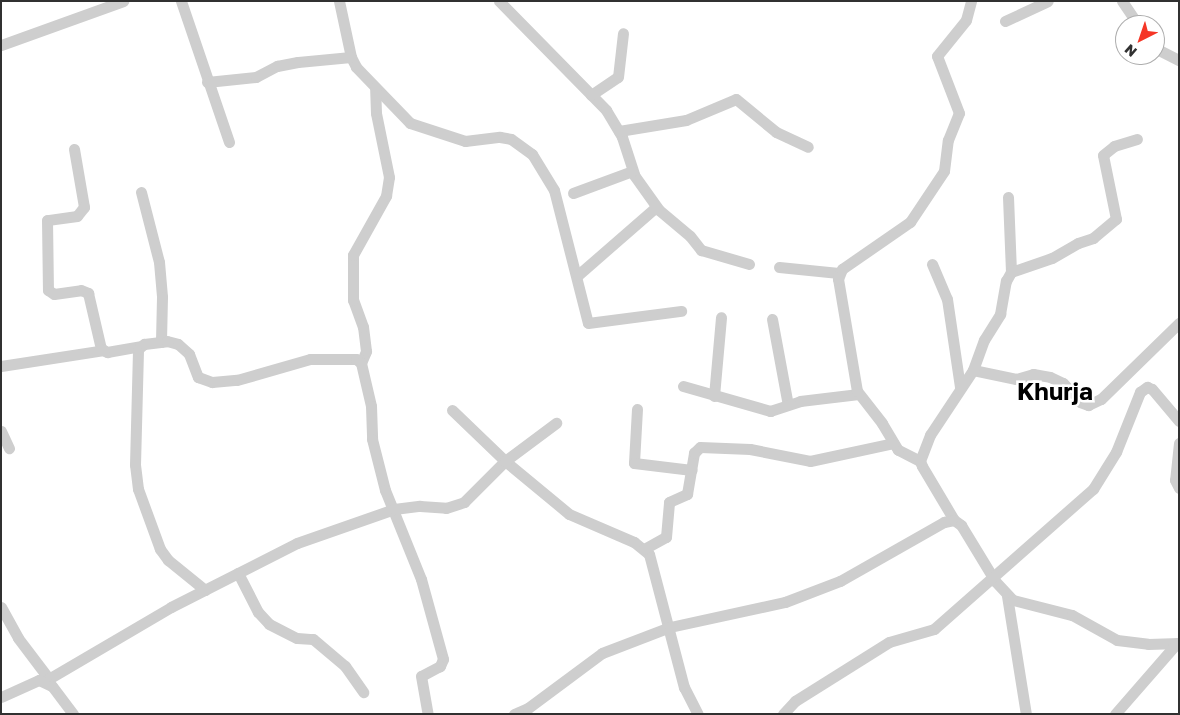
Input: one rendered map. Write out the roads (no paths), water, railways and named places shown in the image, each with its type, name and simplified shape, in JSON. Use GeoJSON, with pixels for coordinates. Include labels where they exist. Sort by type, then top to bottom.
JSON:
{"type":"FeatureCollection","features":[{"type":"Feature","properties":{"kind":"street"},"geometry":{"type":"LineString","coordinates":[[1,45],[122,1]]}},
{"type":"Feature","properties":{"kind":"street"},"geometry":{"type":"LineString","coordinates":[[181,1],[229,142]]}},
{"type":"Feature","properties":{"kind":"street"},"geometry":{"type":"LineString","coordinates":[[339,1],[351,57],[375,88],[416,127],[465,141],[500,137],[511,139],[532,154],[554,190],[578,275],[588,323],[680,311]]}},
{"type":"Feature","properties":{"kind":"street"},"geometry":{"type":"LineString","coordinates":[[499,1],[591,95],[619,131],[632,171],[656,207],[701,250],[749,264]]}},
{"type":"Feature","properties":{"kind":"street"},"geometry":{"type":"LineString","coordinates":[[779,267],[839,274],[910,222],[941,176],[948,140],[959,113],[937,56],[966,20],[971,1]]}},
{"type":"Feature","properties":{"kind":"street"},"geometry":{"type":"LineString","coordinates":[[1005,21],[1048,1]]}},
{"type":"Feature","properties":{"kind":"street"},"geometry":{"type":"LineString","coordinates":[[1122,1],[1131,15]]}},
{"type":"Feature","properties":{"kind":"street"},"geometry":{"type":"LineString","coordinates":[[591,95],[618,77],[623,33]]}},
{"type":"Feature","properties":{"kind":"street"},"geometry":{"type":"LineString","coordinates":[[1165,53],[1179,60]]}},
{"type":"Feature","properties":{"kind":"street"},"geometry":{"type":"LineString","coordinates":[[208,82],[256,77],[277,66],[298,62],[351,57]]}},
{"type":"Feature","properties":{"kind":"street"},"geometry":{"type":"LineString","coordinates":[[375,88],[376,113],[389,176],[386,196],[353,255],[353,300],[363,327],[366,351],[361,363],[371,406],[372,438],[377,463],[426,595],[443,659],[440,666],[421,676],[428,714]]}},
{"type":"Feature","properties":{"kind":"street"},"geometry":{"type":"LineString","coordinates":[[619,131],[686,120],[736,100],[776,132],[808,147]]}},
{"type":"Feature","properties":{"kind":"street"},"geometry":{"type":"LineString","coordinates":[[1011,272],[1052,258],[1078,243],[1093,238],[1114,222],[1116,215],[1103,155],[1114,146],[1137,139]]}},
{"type":"Feature","properties":{"kind":"street"},"geometry":{"type":"LineString","coordinates":[[74,149],[84,207],[77,216],[47,220],[48,290],[54,294],[81,290],[88,293],[98,346],[104,350]]}},
{"type":"Feature","properties":{"kind":"street"},"geometry":{"type":"LineString","coordinates":[[573,193],[632,171]]}},
{"type":"Feature","properties":{"kind":"street"},"geometry":{"type":"LineString","coordinates":[[141,192],[159,262],[162,296],[161,342]]}},
{"type":"Feature","properties":{"kind":"street"},"geometry":{"type":"LineString","coordinates":[[1008,197],[1011,272],[1006,281],[1000,314],[984,340],[973,370],[930,435],[920,461],[924,475],[954,520],[961,525],[992,576],[1007,596],[1026,714]]}},
{"type":"Feature","properties":{"kind":"street"},"geometry":{"type":"LineString","coordinates":[[578,275],[656,207]]}},
{"type":"Feature","properties":{"kind":"street"},"geometry":{"type":"LineString","coordinates":[[932,264],[947,299],[960,388]]}},
{"type":"Feature","properties":{"kind":"street"},"geometry":{"type":"LineString","coordinates":[[839,274],[847,346],[859,394],[882,423],[901,453],[920,461]]}},
{"type":"Feature","properties":{"kind":"street"},"geometry":{"type":"LineString","coordinates":[[714,396],[721,317]]}},
{"type":"Feature","properties":{"kind":"street"},"geometry":{"type":"LineString","coordinates":[[772,319],[788,405]]}},
{"type":"Feature","properties":{"kind":"street"},"geometry":{"type":"LineString","coordinates":[[973,370],[1016,379],[1033,374],[1050,377],[1063,383],[1080,402],[1088,405],[1101,400],[1179,323]]}},
{"type":"Feature","properties":{"kind":"street"},"geometry":{"type":"LineString","coordinates":[[1,366],[161,342],[184,347],[198,377],[212,382],[237,380],[310,359],[349,357],[361,363]]}},
{"type":"Feature","properties":{"kind":"street"},"geometry":{"type":"LineString","coordinates":[[140,346],[137,357],[135,465],[138,489],[160,549],[168,560],[205,590]]}},
{"type":"Feature","properties":{"kind":"street"},"geometry":{"type":"LineString","coordinates":[[683,386],[770,411],[788,405],[859,394]]}},
{"type":"Feature","properties":{"kind":"street"},"geometry":{"type":"LineString","coordinates":[[783,714],[795,701],[889,642],[934,629],[1093,489],[1116,452],[1140,392],[1147,387],[1152,389],[1179,421]]}},
{"type":"Feature","properties":{"kind":"street"},"geometry":{"type":"LineString","coordinates":[[637,409],[634,463],[692,470]]}},
{"type":"Feature","properties":{"kind":"street"},"geometry":{"type":"LineString","coordinates":[[452,410],[505,462],[569,514],[644,549],[652,562],[684,687],[698,714]]}},
{"type":"Feature","properties":{"kind":"street"},"geometry":{"type":"LineString","coordinates":[[1,697],[39,680],[47,680],[205,590],[297,543],[394,509],[453,507],[474,494],[505,462],[556,423]]}},
{"type":"Feature","properties":{"kind":"street"},"geometry":{"type":"LineString","coordinates":[[1,431],[9,448]]}},
{"type":"Feature","properties":{"kind":"street"},"geometry":{"type":"LineString","coordinates":[[644,549],[666,537],[669,502],[687,494],[694,453],[705,446],[750,449],[810,461],[893,443]]}},
{"type":"Feature","properties":{"kind":"street"},"geometry":{"type":"LineString","coordinates":[[1179,443],[1175,480],[1179,488]]}},
{"type":"Feature","properties":{"kind":"street"},"geometry":{"type":"LineString","coordinates":[[514,714],[528,711],[602,653],[670,627],[784,602],[832,585],[944,522],[954,520]]}},
{"type":"Feature","properties":{"kind":"street"},"geometry":{"type":"LineString","coordinates":[[238,573],[258,612],[269,624],[297,638],[313,639],[345,666],[363,692]]}},
{"type":"Feature","properties":{"kind":"street"},"geometry":{"type":"LineString","coordinates":[[1007,596],[1072,615],[1117,640],[1148,644],[1178,643]]}},
{"type":"Feature","properties":{"kind":"street"},"geometry":{"type":"LineString","coordinates":[[1,607],[18,638],[73,714]]}},
{"type":"Feature","properties":{"kind":"street"},"geometry":{"type":"LineString","coordinates":[[1115,714],[1178,643]]}},
{"type":"Feature","properties":{"kind":"district","name":"Khurja"},"geometry":{"type":"Point","coordinates":[1055,391]}}]}
